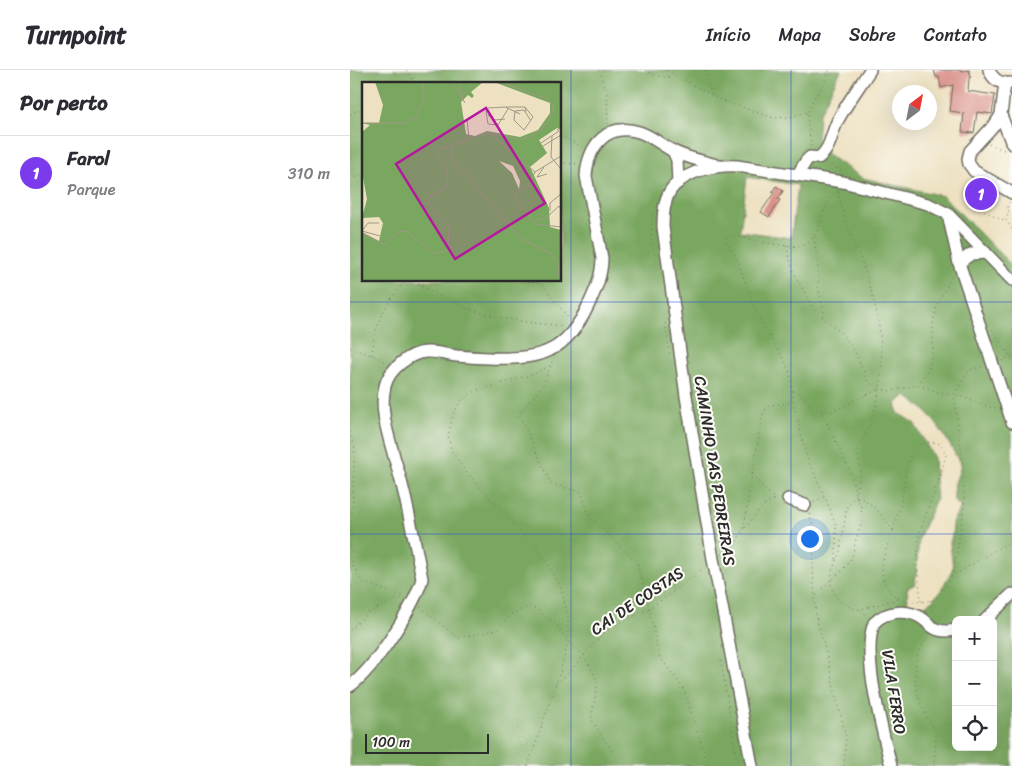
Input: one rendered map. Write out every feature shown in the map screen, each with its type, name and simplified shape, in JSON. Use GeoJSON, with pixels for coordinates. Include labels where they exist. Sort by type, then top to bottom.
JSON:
{"type":"FeatureCollection","features":[{"type":"Feature","properties":{"kind":"street"},"geometry":{"type":"LineString","coordinates":[[814,154],[822,156],[830,143],[837,121],[870,70]]}},
{"type":"Feature","properties":{"kind":"street"},"geometry":{"type":"LineString","coordinates":[[989,70],[996,80],[1008,83],[1001,115],[996,124],[970,151],[968,159],[974,171],[1012,193]]}},
{"type":"Feature","properties":{"kind":"street"},"geometry":{"type":"LineString","coordinates":[[1001,115],[1009,147]]}},
{"type":"Feature","properties":{"kind":"street"},"geometry":{"type":"LineString","coordinates":[[350,686],[372,666],[408,599],[422,579],[410,519],[395,459],[387,436],[384,414],[385,386],[392,371],[410,357],[427,352],[457,356],[502,357],[540,354],[556,347],[575,327],[586,310],[602,270],[602,258],[586,176],[587,165],[594,147],[601,138],[622,129],[639,132],[662,143],[673,151],[719,166],[737,166],[821,178],[928,204],[948,214],[1012,280]]}},
{"type":"Feature","properties":{"kind":"street"},"geometry":{"type":"LineString","coordinates":[[673,151],[677,160],[678,183]]}},
{"type":"Feature","properties":{"kind":"street"},"geometry":{"type":"LineString","coordinates":[[798,174],[806,161],[814,154]]}},
{"type":"Feature","properties":{"kind":"street"},"geometry":{"type":"LineString","coordinates":[[814,154],[821,166],[821,178]]}},
{"type":"Feature","properties":{"kind":"street","name":"CAMINHO DAS PEDREIRAS"},"geometry":{"type":"LineString","coordinates":[[719,166],[692,174],[673,187],[664,205],[664,235],[686,396],[713,559],[752,766]]}},
{"type":"Feature","properties":{"kind":"street"},"geometry":{"type":"LineString","coordinates":[[948,214],[959,262],[1012,422]]}},
{"type":"Feature","properties":{"kind":"street"},"geometry":{"type":"LineString","coordinates":[[959,262],[971,254],[978,252],[986,253]]}},
{"type":"Feature","properties":{"kind":"street"},"geometry":{"type":"LineString","coordinates":[[785,499],[807,509]]}},
{"type":"Feature","properties":{"kind":"street"},"geometry":{"type":"LineString","coordinates":[[989,616],[1012,594]]}},
{"type":"Feature","properties":{"kind":"street","name":"VILA FERRO"},"geometry":{"type":"LineString","coordinates":[[891,766],[878,710],[869,653],[872,626],[886,614],[903,613],[921,618],[936,629]]}},
{"type":"Feature","properties":{"kind":"street"},"geometry":{"type":"LineString","coordinates":[[936,629],[952,630]]}},
{"type":"Feature","properties":{"kind":"path"},"geometry":{"type":"LineString","coordinates":[[406,70],[415,82]]}},
{"type":"Feature","properties":{"kind":"path"},"geometry":{"type":"LineString","coordinates":[[599,70],[607,90],[608,134]]}},
{"type":"Feature","properties":{"kind":"path"},"geometry":{"type":"LineString","coordinates":[[646,70],[667,78],[672,74]]}},
{"type":"Feature","properties":{"kind":"path"},"geometry":{"type":"LineString","coordinates":[[667,70],[720,100],[774,118],[790,117],[808,112]]}},
{"type":"Feature","properties":{"kind":"path"},"geometry":{"type":"LineString","coordinates":[[706,70],[712,96]]}},
{"type":"Feature","properties":{"kind":"path"},"geometry":{"type":"LineString","coordinates":[[829,70],[824,86],[810,106],[808,126],[814,154],[842,182],[846,224],[864,268],[879,326],[881,348],[877,406],[866,436],[857,448],[861,471],[856,496],[847,506],[842,541],[830,580],[831,587],[842,603],[854,609],[861,609],[898,599],[921,601],[930,600],[940,595],[954,570],[964,506],[963,465],[954,394],[970,370],[993,364]]}},
{"type":"Feature","properties":{"kind":"path"},"geometry":{"type":"LineString","coordinates":[[350,114],[362,109]]}},
{"type":"Feature","properties":{"kind":"path"},"geometry":{"type":"LineString","coordinates":[[561,136],[588,151]]}},
{"type":"Feature","properties":{"kind":"path"},"geometry":{"type":"LineString","coordinates":[[977,143],[1009,147]]}},
{"type":"Feature","properties":{"kind":"path"},"geometry":{"type":"LineString","coordinates":[[561,163],[581,165]]}},
{"type":"Feature","properties":{"kind":"path"},"geometry":{"type":"LineString","coordinates":[[974,171],[976,175],[971,194],[972,200],[996,219],[1006,220]]}},
{"type":"Feature","properties":{"kind":"path"},"geometry":{"type":"LineString","coordinates":[[836,562],[836,526],[807,458],[793,400],[790,373],[758,315],[737,259],[727,244],[726,238],[731,235],[786,246],[803,246],[814,237],[831,196],[842,182]]}},
{"type":"Feature","properties":{"kind":"path"},"geometry":{"type":"LineString","coordinates":[[1009,210],[1007,208],[1012,200]]}},
{"type":"Feature","properties":{"kind":"path"},"geometry":{"type":"LineString","coordinates":[[1006,220],[1012,206]]}},
{"type":"Feature","properties":{"kind":"path"},"geometry":{"type":"LineString","coordinates":[[1006,220],[1012,229]]}},
{"type":"Feature","properties":{"kind":"path"},"geometry":{"type":"LineString","coordinates":[[814,237],[818,264],[818,287],[824,312],[822,317]]}},
{"type":"Feature","properties":{"kind":"path"},"geometry":{"type":"LineString","coordinates":[[786,246],[794,271],[813,308],[840,332],[849,343],[868,382],[879,389],[889,391],[918,385],[938,392],[954,394],[988,407],[1008,408]]}},
{"type":"Feature","properties":{"kind":"path"},"geometry":{"type":"LineString","coordinates":[[918,385],[929,368],[933,350],[933,323],[937,305],[959,262]]}},
{"type":"Feature","properties":{"kind":"path"},"geometry":{"type":"LineString","coordinates":[[372,355],[376,328],[387,303],[405,281]]}},
{"type":"Feature","properties":{"kind":"path"},"geometry":{"type":"LineString","coordinates":[[416,281],[439,296],[471,311],[541,324],[575,327]]}},
{"type":"Feature","properties":{"kind":"path"},"geometry":{"type":"LineString","coordinates":[[524,281],[542,284],[575,327]]}},
{"type":"Feature","properties":{"kind":"path"},"geometry":{"type":"LineString","coordinates":[[990,325],[1011,358]]}},
{"type":"Feature","properties":{"kind":"path"},"geometry":{"type":"LineString","coordinates":[[350,348],[384,361],[392,371]]}},
{"type":"Feature","properties":{"kind":"path"},"geometry":{"type":"LineString","coordinates":[[554,355],[543,385],[519,414],[551,484],[581,492],[591,519],[637,562],[659,656],[684,689],[708,766]]}},
{"type":"Feature","properties":{"kind":"path"},"geometry":{"type":"LineString","coordinates":[[528,766],[556,685],[568,642],[568,617],[561,588],[547,561],[465,470],[451,450],[448,435],[453,415],[460,402],[476,391],[534,374],[551,365]]}},
{"type":"Feature","properties":{"kind":"path"},"geometry":{"type":"LineString","coordinates":[[792,391],[799,393],[810,405],[831,412],[879,389]]}},
{"type":"Feature","properties":{"kind":"path"},"geometry":{"type":"LineString","coordinates":[[744,528],[763,415],[769,405],[784,404],[793,400]]}},
{"type":"Feature","properties":{"kind":"path"},"geometry":{"type":"LineString","coordinates":[[816,597],[830,580],[842,571],[852,557],[862,521],[851,474],[821,410]]}},
{"type":"Feature","properties":{"kind":"path"},"geometry":{"type":"LineString","coordinates":[[350,432],[355,448],[350,557],[357,574],[364,583],[408,599],[458,638],[497,630],[511,614],[531,606],[556,624],[568,642],[584,656],[598,682],[591,719],[623,766]]}},
{"type":"Feature","properties":{"kind":"path"},"geometry":{"type":"LineString","coordinates":[[898,599],[887,590],[882,572],[914,450],[922,442],[934,441],[941,444],[946,456],[919,534],[917,565],[921,601]]}},
{"type":"Feature","properties":{"kind":"path"},"geometry":{"type":"LineString","coordinates":[[752,474],[775,499],[785,499]]}},
{"type":"Feature","properties":{"kind":"path"},"geometry":{"type":"LineString","coordinates":[[856,496],[875,506],[892,530]]}},
{"type":"Feature","properties":{"kind":"path","name":"CAI DE COSTAS"},"geometry":{"type":"LineString","coordinates":[[556,685],[568,675],[594,642],[609,630],[630,616],[649,608],[692,577],[713,559],[729,550],[744,528],[760,512],[765,504],[775,499]]}},
{"type":"Feature","properties":{"kind":"path"},"geometry":{"type":"LineString","coordinates":[[807,509],[812,523],[816,617],[846,737],[844,766]]}},
{"type":"Feature","properties":{"kind":"path"},"geometry":{"type":"LineString","coordinates":[[950,577],[1012,540]]}},
{"type":"Feature","properties":{"kind":"path"},"geometry":{"type":"LineString","coordinates":[[350,630],[369,612],[408,599]]}},
{"type":"Feature","properties":{"kind":"path"},"geometry":{"type":"LineString","coordinates":[[930,600],[936,629],[922,644],[916,664],[915,676],[918,694],[925,714],[935,729],[934,766]]}},
{"type":"Feature","properties":{"kind":"green space"},"geometry":{"type":"Polygon","coordinates":[[[350,70],[841,70],[819,115],[817,140],[824,152],[862,178],[943,196],[1012,266],[1012,766],[350,766],[350,70]],[[747,177],[740,231],[791,238],[798,185],[747,177]],[[906,396],[896,403],[898,413],[914,423],[934,458],[936,499],[919,538],[915,584],[907,588],[908,606],[917,609],[928,604],[940,592],[953,568],[950,543],[953,532],[952,522],[961,507],[954,501],[954,486],[961,465],[938,426],[916,402],[906,396]]]}},
{"type":"Feature","properties":{"kind":"building"},"geometry":{"type":"Polygon","coordinates":[[[934,70],[969,70],[971,77],[969,78],[968,91],[995,95],[992,114],[977,112],[974,133],[962,132],[964,113],[950,111],[953,85],[941,88],[939,77],[936,77],[934,70]]]}},
{"type":"Feature","properties":{"kind":"building"},"geometry":{"type":"Polygon","coordinates":[[[776,186],[783,191],[778,199],[780,200],[769,217],[761,212],[774,193],[772,192],[776,186]]]}},
{"type":"Feature","properties":{"kind":"place","name":"Farol"},"geometry":{"type":"Point","coordinates":[981,194]}}]}
